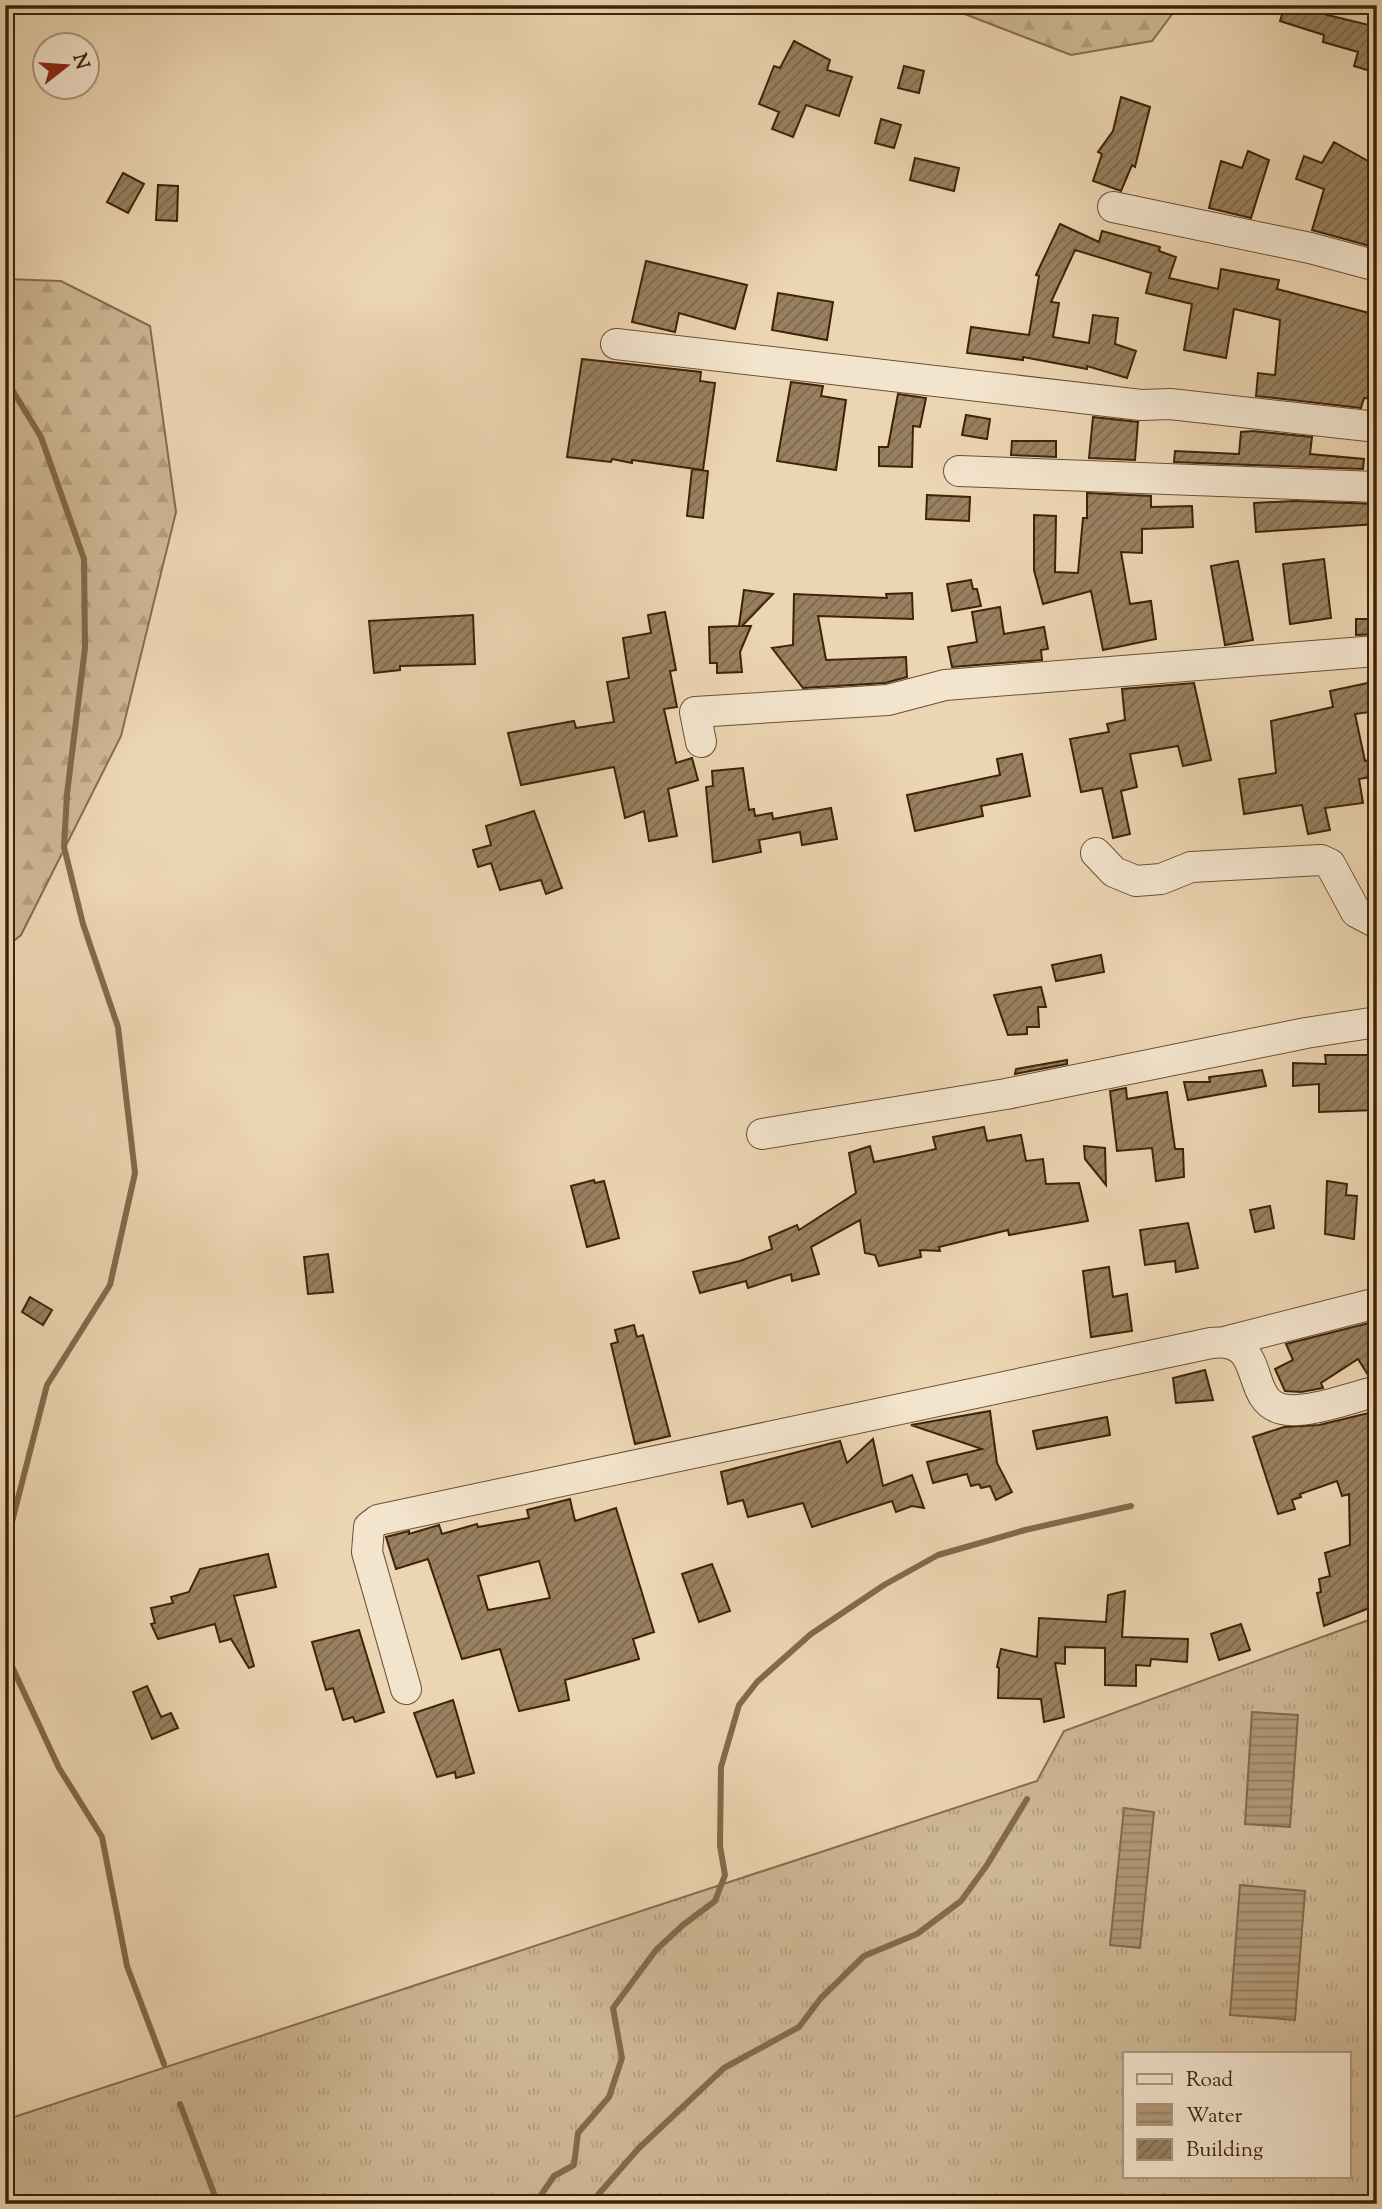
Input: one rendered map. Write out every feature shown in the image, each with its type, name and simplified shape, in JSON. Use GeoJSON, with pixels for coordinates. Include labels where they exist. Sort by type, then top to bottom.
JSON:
{"type":"FeatureCollection","features":[{"type":"Feature","properties":{"kind":"street"},"geometry":{"type":"LineString","coordinates":[[1113,207],[1310,248],[1377,266]]}},
{"type":"Feature","properties":{"kind":"street"},"geometry":{"type":"LineString","coordinates":[[616,344],[1141,405],[1170,404],[1377,427]]}},
{"type":"Feature","properties":{"kind":"street"},"geometry":{"type":"LineString","coordinates":[[806,349],[1131,392],[1170,404]]}},
{"type":"Feature","properties":{"kind":"street"},"geometry":{"type":"LineString","coordinates":[[959,471],[1377,487]]}},
{"type":"Feature","properties":{"kind":"street"},"geometry":{"type":"LineString","coordinates":[[701,742],[695,712],[888,700],[945,685],[1377,651]]}},
{"type":"Feature","properties":{"kind":"street"},"geometry":{"type":"LineString","coordinates":[[1096,853],[1114,872],[1136,881],[1161,879],[1191,867],[1321,860],[1329,863],[1356,912],[1377,923]]}},
{"type":"Feature","properties":{"kind":"street"},"geometry":{"type":"LineString","coordinates":[[762,1134],[1006,1094],[1306,1033],[1377,1022]]}},
{"type":"Feature","properties":{"kind":"street"},"geometry":{"type":"LineString","coordinates":[[406,1689],[367,1552],[369,1527],[378,1520],[1228,1341],[1377,1303]]}},
{"type":"Feature","properties":{"kind":"street"},"geometry":{"type":"LineString","coordinates":[[1228,1341],[1241,1348],[1249,1359],[1266,1399],[1284,1410],[1377,1391]]}},
{"type":"Feature","properties":{"kind":"green space"},"geometry":{"type":"Polygon","coordinates":[[[969,5],[1179,5],[1152,41],[1071,55],[962,13],[969,5]]]}},
{"type":"Feature","properties":{"kind":"green space"},"geometry":{"type":"Polygon","coordinates":[[[5,279],[61,281],[150,326],[176,512],[121,736],[21,935],[5,948],[5,279]]]}},
{"type":"Feature","properties":{"kind":"green space"},"geometry":{"type":"Polygon","coordinates":[[[1377,1617],[1377,2204],[5,2204],[5,2120],[1037,1781],[1064,1731],[1377,1617]]]}},
{"type":"Feature","properties":{"kind":"water"},"geometry":{"type":"Polygon","coordinates":[[[1252,1712],[1298,1715],[1290,1827],[1245,1824],[1252,1712]]]}},
{"type":"Feature","properties":{"kind":"water"},"geometry":{"type":"Polygon","coordinates":[[[1124,1808],[1154,1812],[1140,1948],[1110,1945],[1124,1808]]]}},
{"type":"Feature","properties":{"kind":"water"},"geometry":{"type":"Polygon","coordinates":[[[1240,1885],[1305,1891],[1295,2020],[1230,2015],[1240,1885]]]}},
{"type":"Feature","properties":{"kind":"building"},"geometry":{"type":"Polygon","coordinates":[[[1285,5],[1304,5],[1303,9],[1377,27],[1377,73],[1354,66],[1358,52],[1323,42],[1324,35],[1280,21],[1285,5]]]}},
{"type":"Feature","properties":{"kind":"building"},"geometry":{"type":"Polygon","coordinates":[[[794,41],[830,60],[827,70],[852,77],[839,116],[806,105],[793,137],[772,129],[779,112],[759,104],[774,66],[780,68],[794,41]]]}},
{"type":"Feature","properties":{"kind":"building"},"geometry":{"type":"Polygon","coordinates":[[[904,66],[924,71],[919,93],[898,88],[904,66]]]}},
{"type":"Feature","properties":{"kind":"building"},"geometry":{"type":"Polygon","coordinates":[[[1121,97],[1150,107],[1135,167],[1132,165],[1121,191],[1093,181],[1102,154],[1098,152],[1113,131],[1121,97]]]}},
{"type":"Feature","properties":{"kind":"building"},"geometry":{"type":"Polygon","coordinates":[[[881,119],[901,125],[894,148],[875,143],[881,119]]]}},
{"type":"Feature","properties":{"kind":"building"},"geometry":{"type":"Polygon","coordinates":[[[1334,142],[1377,166],[1377,224],[1373,241],[1377,242],[1377,248],[1312,230],[1324,189],[1296,179],[1304,156],[1322,163],[1334,142]]]}},
{"type":"Feature","properties":{"kind":"building"},"geometry":{"type":"Polygon","coordinates":[[[1248,151],[1269,160],[1251,218],[1209,208],[1221,161],[1242,168],[1248,151]]]}},
{"type":"Feature","properties":{"kind":"building"},"geometry":{"type":"Polygon","coordinates":[[[915,158],[959,168],[954,191],[910,180],[915,158]]]}},
{"type":"Feature","properties":{"kind":"building"},"geometry":{"type":"Polygon","coordinates":[[[123,173],[144,184],[128,213],[107,202],[123,173]]]}},
{"type":"Feature","properties":{"kind":"building"},"geometry":{"type":"Polygon","coordinates":[[[158,185],[178,186],[177,221],[156,220],[158,185]]]}},
{"type":"Feature","properties":{"kind":"building"},"geometry":{"type":"Polygon","coordinates":[[[1060,224],[1099,242],[1102,231],[1160,247],[1159,251],[1176,257],[1169,278],[1218,289],[1221,269],[1279,280],[1277,289],[1377,315],[1377,384],[1374,399],[1364,398],[1361,408],[1256,396],[1258,373],[1275,375],[1280,320],[1234,309],[1226,358],[1184,350],[1192,304],[1146,293],[1151,273],[1075,250],[1051,302],[1059,303],[1053,337],[1089,343],[1093,315],[1118,318],[1115,344],[1136,351],[1127,378],[1087,366],[1087,369],[1023,357],[1023,360],[967,353],[971,327],[1029,335],[1039,276],[1036,275],[1060,224]]]}},
{"type":"Feature","properties":{"kind":"building"},"geometry":{"type":"Polygon","coordinates":[[[646,261],[747,285],[735,329],[679,313],[675,332],[632,322],[646,261]]]}},
{"type":"Feature","properties":{"kind":"building"},"geometry":{"type":"Polygon","coordinates":[[[778,293],[833,302],[827,340],[772,330],[778,293]]]}},
{"type":"Feature","properties":{"kind":"building"},"geometry":{"type":"Polygon","coordinates":[[[582,359],[701,372],[700,381],[715,383],[703,470],[632,460],[632,463],[612,459],[611,462],[567,457],[582,359]]]}},
{"type":"Feature","properties":{"kind":"building"},"geometry":{"type":"Polygon","coordinates":[[[791,382],[823,386],[821,396],[846,400],[836,470],[777,461],[791,382]]]}},
{"type":"Feature","properties":{"kind":"building"},"geometry":{"type":"Polygon","coordinates":[[[898,394],[926,398],[920,427],[913,426],[912,467],[879,466],[879,447],[888,447],[898,394]]]}},
{"type":"Feature","properties":{"kind":"building"},"geometry":{"type":"Polygon","coordinates":[[[966,415],[990,419],[987,439],[962,435],[966,415]]]}},
{"type":"Feature","properties":{"kind":"building"},"geometry":{"type":"Polygon","coordinates":[[[1093,417],[1138,422],[1135,460],[1089,458],[1093,417]]]}},
{"type":"Feature","properties":{"kind":"building"},"geometry":{"type":"Polygon","coordinates":[[[1241,432],[1312,437],[1310,454],[1364,459],[1363,469],[1174,462],[1175,451],[1239,454],[1241,432]]]}},
{"type":"Feature","properties":{"kind":"building"},"geometry":{"type":"Polygon","coordinates":[[[1012,441],[1056,441],[1056,457],[1011,455],[1012,441]]]}},
{"type":"Feature","properties":{"kind":"building"},"geometry":{"type":"Polygon","coordinates":[[[692,469],[708,471],[703,518],[687,516],[692,469]]]}},
{"type":"Feature","properties":{"kind":"building"},"geometry":{"type":"Polygon","coordinates":[[[1087,493],[1151,496],[1151,507],[1192,506],[1193,527],[1142,529],[1142,553],[1121,552],[1130,604],[1151,601],[1156,639],[1103,650],[1091,591],[1043,604],[1034,570],[1034,515],[1056,516],[1055,572],[1078,573],[1083,518],[1087,518],[1087,493]]]}},
{"type":"Feature","properties":{"kind":"building"},"geometry":{"type":"Polygon","coordinates":[[[927,495],[970,497],[969,521],[926,519],[927,495]]]}},
{"type":"Feature","properties":{"kind":"building"},"geometry":{"type":"Polygon","coordinates":[[[1294,501],[1377,504],[1377,524],[1256,532],[1254,503],[1294,501]]]}},
{"type":"Feature","properties":{"kind":"building"},"geometry":{"type":"Polygon","coordinates":[[[1324,559],[1331,618],[1290,624],[1283,564],[1324,559]]]}},
{"type":"Feature","properties":{"kind":"building"},"geometry":{"type":"Polygon","coordinates":[[[1238,561],[1253,640],[1225,645],[1211,566],[1238,561]]]}},
{"type":"Feature","properties":{"kind":"building"},"geometry":{"type":"Polygon","coordinates":[[[971,580],[973,589],[977,589],[981,606],[952,611],[947,584],[971,580]]]}},
{"type":"Feature","properties":{"kind":"building"},"geometry":{"type":"Polygon","coordinates":[[[744,590],[773,594],[742,626],[751,626],[740,652],[742,672],[717,673],[717,663],[710,663],[709,627],[739,626],[744,590]]]}},
{"type":"Feature","properties":{"kind":"building"},"geometry":{"type":"Polygon","coordinates":[[[912,593],[913,619],[818,616],[826,660],[906,657],[907,677],[885,683],[803,688],[772,648],[793,645],[794,594],[887,598],[886,594],[912,593]]]}},
{"type":"Feature","properties":{"kind":"building"},"geometry":{"type":"Polygon","coordinates":[[[1000,607],[1004,634],[1044,627],[1048,649],[1041,650],[1042,660],[952,667],[948,647],[977,642],[972,612],[1000,607]]]}},
{"type":"Feature","properties":{"kind":"building"},"geometry":{"type":"Polygon","coordinates":[[[665,612],[676,670],[670,671],[677,707],[664,709],[676,763],[692,758],[698,780],[668,789],[677,836],[649,841],[644,811],[625,818],[614,767],[521,785],[508,733],[574,721],[576,728],[614,722],[607,682],[629,678],[623,638],[651,633],[648,615],[665,612]]]}},
{"type":"Feature","properties":{"kind":"building"},"geometry":{"type":"Polygon","coordinates":[[[473,615],[475,664],[400,666],[400,670],[374,673],[369,621],[473,615]]]}},
{"type":"Feature","properties":{"kind":"building"},"geometry":{"type":"Polygon","coordinates":[[[1356,619],[1377,619],[1377,634],[1356,635],[1356,619]]]}},
{"type":"Feature","properties":{"kind":"building"},"geometry":{"type":"Polygon","coordinates":[[[1377,681],[1377,711],[1355,714],[1365,761],[1374,759],[1371,777],[1359,779],[1363,803],[1325,808],[1330,830],[1308,834],[1302,805],[1244,814],[1239,779],[1276,773],[1271,721],[1333,707],[1330,691],[1377,681]]]}},
{"type":"Feature","properties":{"kind":"building"},"geometry":{"type":"Polygon","coordinates":[[[1194,683],[1211,760],[1183,766],[1178,746],[1130,754],[1137,787],[1121,791],[1130,834],[1113,838],[1102,788],[1081,792],[1070,739],[1109,732],[1107,724],[1125,720],[1122,689],[1194,683]]]}},
{"type":"Feature","properties":{"kind":"building"},"geometry":{"type":"Polygon","coordinates":[[[1022,754],[1030,796],[981,806],[983,816],[915,831],[907,795],[1000,775],[997,759],[1022,754]]]}},
{"type":"Feature","properties":{"kind":"building"},"geometry":{"type":"Polygon","coordinates":[[[743,768],[749,810],[754,809],[755,816],[772,813],[773,819],[831,808],[837,839],[802,845],[800,832],[759,840],[761,852],[713,862],[706,787],[713,786],[712,771],[743,768]]]}},
{"type":"Feature","properties":{"kind":"building"},"geometry":{"type":"Polygon","coordinates":[[[534,811],[562,888],[546,894],[541,880],[500,890],[491,863],[478,867],[473,850],[491,845],[486,826],[534,811]]]}},
{"type":"Feature","properties":{"kind":"building"},"geometry":{"type":"Polygon","coordinates":[[[1101,955],[1104,972],[1056,981],[1052,965],[1101,955]]]}},
{"type":"Feature","properties":{"kind":"building"},"geometry":{"type":"Polygon","coordinates":[[[1041,987],[1046,1007],[1038,1007],[1039,1027],[1027,1027],[1027,1034],[1008,1035],[994,995],[1041,987]]]}},
{"type":"Feature","properties":{"kind":"building"},"geometry":{"type":"Polygon","coordinates":[[[1325,1055],[1377,1055],[1377,1110],[1319,1112],[1319,1084],[1293,1086],[1293,1063],[1326,1064],[1325,1055]]]}},
{"type":"Feature","properties":{"kind":"building"},"geometry":{"type":"Polygon","coordinates":[[[1067,1060],[1067,1064],[1015,1074],[1016,1069],[1067,1060]]]}},
{"type":"Feature","properties":{"kind":"building"},"geometry":{"type":"Polygon","coordinates":[[[1262,1070],[1266,1086],[1188,1100],[1184,1082],[1210,1082],[1209,1077],[1262,1070]]]}},
{"type":"Feature","properties":{"kind":"building"},"geometry":{"type":"Polygon","coordinates":[[[1126,1088],[1127,1099],[1167,1092],[1175,1149],[1183,1149],[1184,1177],[1156,1181],[1152,1148],[1117,1151],[1110,1091],[1126,1088]]]}},
{"type":"Feature","properties":{"kind":"building"},"geometry":{"type":"Polygon","coordinates":[[[984,1127],[987,1141],[1021,1135],[1026,1161],[1043,1159],[1046,1184],[1079,1183],[1088,1221],[1009,1235],[1008,1230],[939,1247],[940,1251],[920,1250],[921,1257],[879,1266],[875,1255],[865,1253],[860,1220],[811,1247],[819,1274],[792,1281],[791,1274],[748,1288],[746,1281],[700,1293],[693,1272],[740,1261],[772,1249],[769,1237],[797,1225],[799,1230],[856,1193],[849,1153],[870,1146],[874,1162],[936,1149],[933,1137],[984,1127]]]}},
{"type":"Feature","properties":{"kind":"building"},"geometry":{"type":"Polygon","coordinates":[[[1084,1146],[1105,1148],[1106,1185],[1085,1159],[1084,1146]]]}},
{"type":"Feature","properties":{"kind":"building"},"geometry":{"type":"Polygon","coordinates":[[[594,1180],[595,1183],[604,1181],[619,1238],[587,1247],[571,1186],[594,1180]]]}},
{"type":"Feature","properties":{"kind":"building"},"geometry":{"type":"Polygon","coordinates":[[[1327,1181],[1347,1184],[1346,1195],[1357,1196],[1354,1239],[1325,1234],[1327,1181]]]}},
{"type":"Feature","properties":{"kind":"building"},"geometry":{"type":"Polygon","coordinates":[[[1270,1206],[1274,1228],[1255,1232],[1250,1210],[1270,1206]]]}},
{"type":"Feature","properties":{"kind":"building"},"geometry":{"type":"Polygon","coordinates":[[[1188,1223],[1198,1268],[1176,1272],[1175,1261],[1145,1265],[1140,1230],[1188,1223]]]}},
{"type":"Feature","properties":{"kind":"building"},"geometry":{"type":"Polygon","coordinates":[[[328,1254],[333,1292],[308,1294],[304,1257],[328,1254]]]}},
{"type":"Feature","properties":{"kind":"building"},"geometry":{"type":"Polygon","coordinates":[[[1109,1267],[1113,1297],[1127,1294],[1132,1331],[1091,1337],[1083,1271],[1109,1267]]]}},
{"type":"Feature","properties":{"kind":"building"},"geometry":{"type":"Polygon","coordinates":[[[30,1297],[52,1310],[43,1325],[22,1312],[30,1297]]]}},
{"type":"Feature","properties":{"kind":"building"},"geometry":{"type":"Polygon","coordinates":[[[1377,1321],[1377,1374],[1368,1375],[1358,1359],[1321,1383],[1323,1388],[1301,1392],[1285,1391],[1275,1369],[1293,1360],[1286,1344],[1377,1321]]]}},
{"type":"Feature","properties":{"kind":"building"},"geometry":{"type":"Polygon","coordinates":[[[634,1325],[637,1337],[643,1335],[670,1436],[635,1444],[611,1344],[618,1342],[615,1330],[634,1325]]]}},
{"type":"Feature","properties":{"kind":"building"},"geometry":{"type":"Polygon","coordinates":[[[1205,1370],[1213,1400],[1176,1403],[1173,1378],[1205,1370]]]}},
{"type":"Feature","properties":{"kind":"building"},"geometry":{"type":"Polygon","coordinates":[[[990,1411],[997,1463],[1012,1492],[996,1500],[990,1486],[971,1486],[967,1474],[933,1483],[927,1462],[982,1449],[911,1425],[990,1411]]]}},
{"type":"Feature","properties":{"kind":"building"},"geometry":{"type":"Polygon","coordinates":[[[1377,1411],[1377,1605],[1324,1626],[1317,1593],[1321,1592],[1319,1579],[1330,1576],[1325,1553],[1350,1545],[1349,1494],[1342,1496],[1337,1481],[1300,1494],[1301,1497],[1292,1500],[1295,1509],[1278,1514],[1253,1437],[1284,1427],[1319,1425],[1377,1411]]]}},
{"type":"Feature","properties":{"kind":"building"},"geometry":{"type":"Polygon","coordinates":[[[1107,1417],[1110,1435],[1037,1449],[1033,1431],[1107,1417]]]}},
{"type":"Feature","properties":{"kind":"building"},"geometry":{"type":"Polygon","coordinates":[[[873,1439],[883,1486],[912,1475],[924,1508],[912,1506],[896,1512],[892,1501],[812,1527],[803,1503],[748,1517],[743,1500],[728,1504],[721,1472],[840,1441],[847,1463],[873,1439]]]}},
{"type":"Feature","properties":{"kind":"building"},"geometry":{"type":"Polygon","coordinates":[[[570,1499],[575,1521],[616,1508],[654,1632],[633,1639],[639,1659],[565,1680],[569,1700],[519,1711],[500,1649],[462,1659],[428,1559],[396,1569],[386,1537],[409,1531],[409,1534],[439,1525],[442,1534],[477,1524],[478,1527],[529,1518],[527,1510],[570,1499]],[[539,1561],[478,1576],[488,1610],[550,1598],[539,1561]]]}},
{"type":"Feature","properties":{"kind":"building"},"geometry":{"type":"Polygon","coordinates":[[[268,1554],[276,1587],[234,1596],[254,1666],[249,1668],[231,1639],[220,1642],[215,1624],[158,1639],[151,1624],[155,1623],[151,1608],[173,1603],[171,1597],[189,1592],[200,1569],[268,1554]]]}},
{"type":"Feature","properties":{"kind":"building"},"geometry":{"type":"Polygon","coordinates":[[[712,1564],[730,1611],[699,1622],[682,1574],[712,1564]]]}},
{"type":"Feature","properties":{"kind":"building"},"geometry":{"type":"Polygon","coordinates":[[[1125,1591],[1122,1637],[1188,1639],[1187,1662],[1151,1659],[1150,1666],[1136,1665],[1136,1686],[1105,1685],[1105,1648],[1065,1647],[1065,1664],[1055,1663],[1064,1717],[1044,1722],[1041,1699],[998,1698],[997,1667],[1001,1649],[1037,1657],[1039,1618],[1106,1622],[1108,1595],[1125,1591]]]}},
{"type":"Feature","properties":{"kind":"building"},"geometry":{"type":"Polygon","coordinates":[[[1241,1624],[1250,1650],[1219,1660],[1211,1634],[1241,1624]]]}},
{"type":"Feature","properties":{"kind":"building"},"geometry":{"type":"Polygon","coordinates":[[[359,1630],[384,1712],[355,1722],[353,1717],[343,1720],[333,1688],[326,1690],[312,1642],[359,1630]]]}},
{"type":"Feature","properties":{"kind":"building"},"geometry":{"type":"Polygon","coordinates":[[[147,1686],[161,1717],[171,1713],[178,1728],[152,1739],[133,1692],[147,1686]]]}},
{"type":"Feature","properties":{"kind":"building"},"geometry":{"type":"Polygon","coordinates":[[[453,1700],[474,1773],[456,1778],[455,1772],[437,1777],[414,1713],[453,1700]]]}},
{"type":"Feature","properties":{"kind":"waterway"},"geometry":{"type":"LineString","coordinates":[[5,378],[41,437],[84,559],[85,648],[67,794],[64,847],[83,924],[118,1027],[135,1173],[110,1285],[47,1385],[5,1549]]}},
{"type":"Feature","properties":{"kind":"waterway"},"geometry":{"type":"LineString","coordinates":[[535,2204],[554,2176],[574,2165],[578,2133],[609,2097],[622,2058],[613,2008],[656,1950],[715,1901],[725,1875],[720,1846],[721,1767],[739,1705],[757,1682],[811,1634],[884,1585],[938,1555],[1025,1530],[1131,1506]]}},
{"type":"Feature","properties":{"kind":"waterway"},"geometry":{"type":"LineString","coordinates":[[5,1611],[8,1658],[59,1768],[102,1837],[127,1966],[164,2064]]}},
{"type":"Feature","properties":{"kind":"waterway"},"geometry":{"type":"LineString","coordinates":[[590,2204],[638,2149],[724,2068],[799,2027],[821,1998],[864,1956],[917,1934],[961,1901],[987,1865],[1027,1799]]}},
{"type":"Feature","properties":{"kind":"waterway"},"geometry":{"type":"LineString","coordinates":[[180,2104],[218,2204]]}}]}
